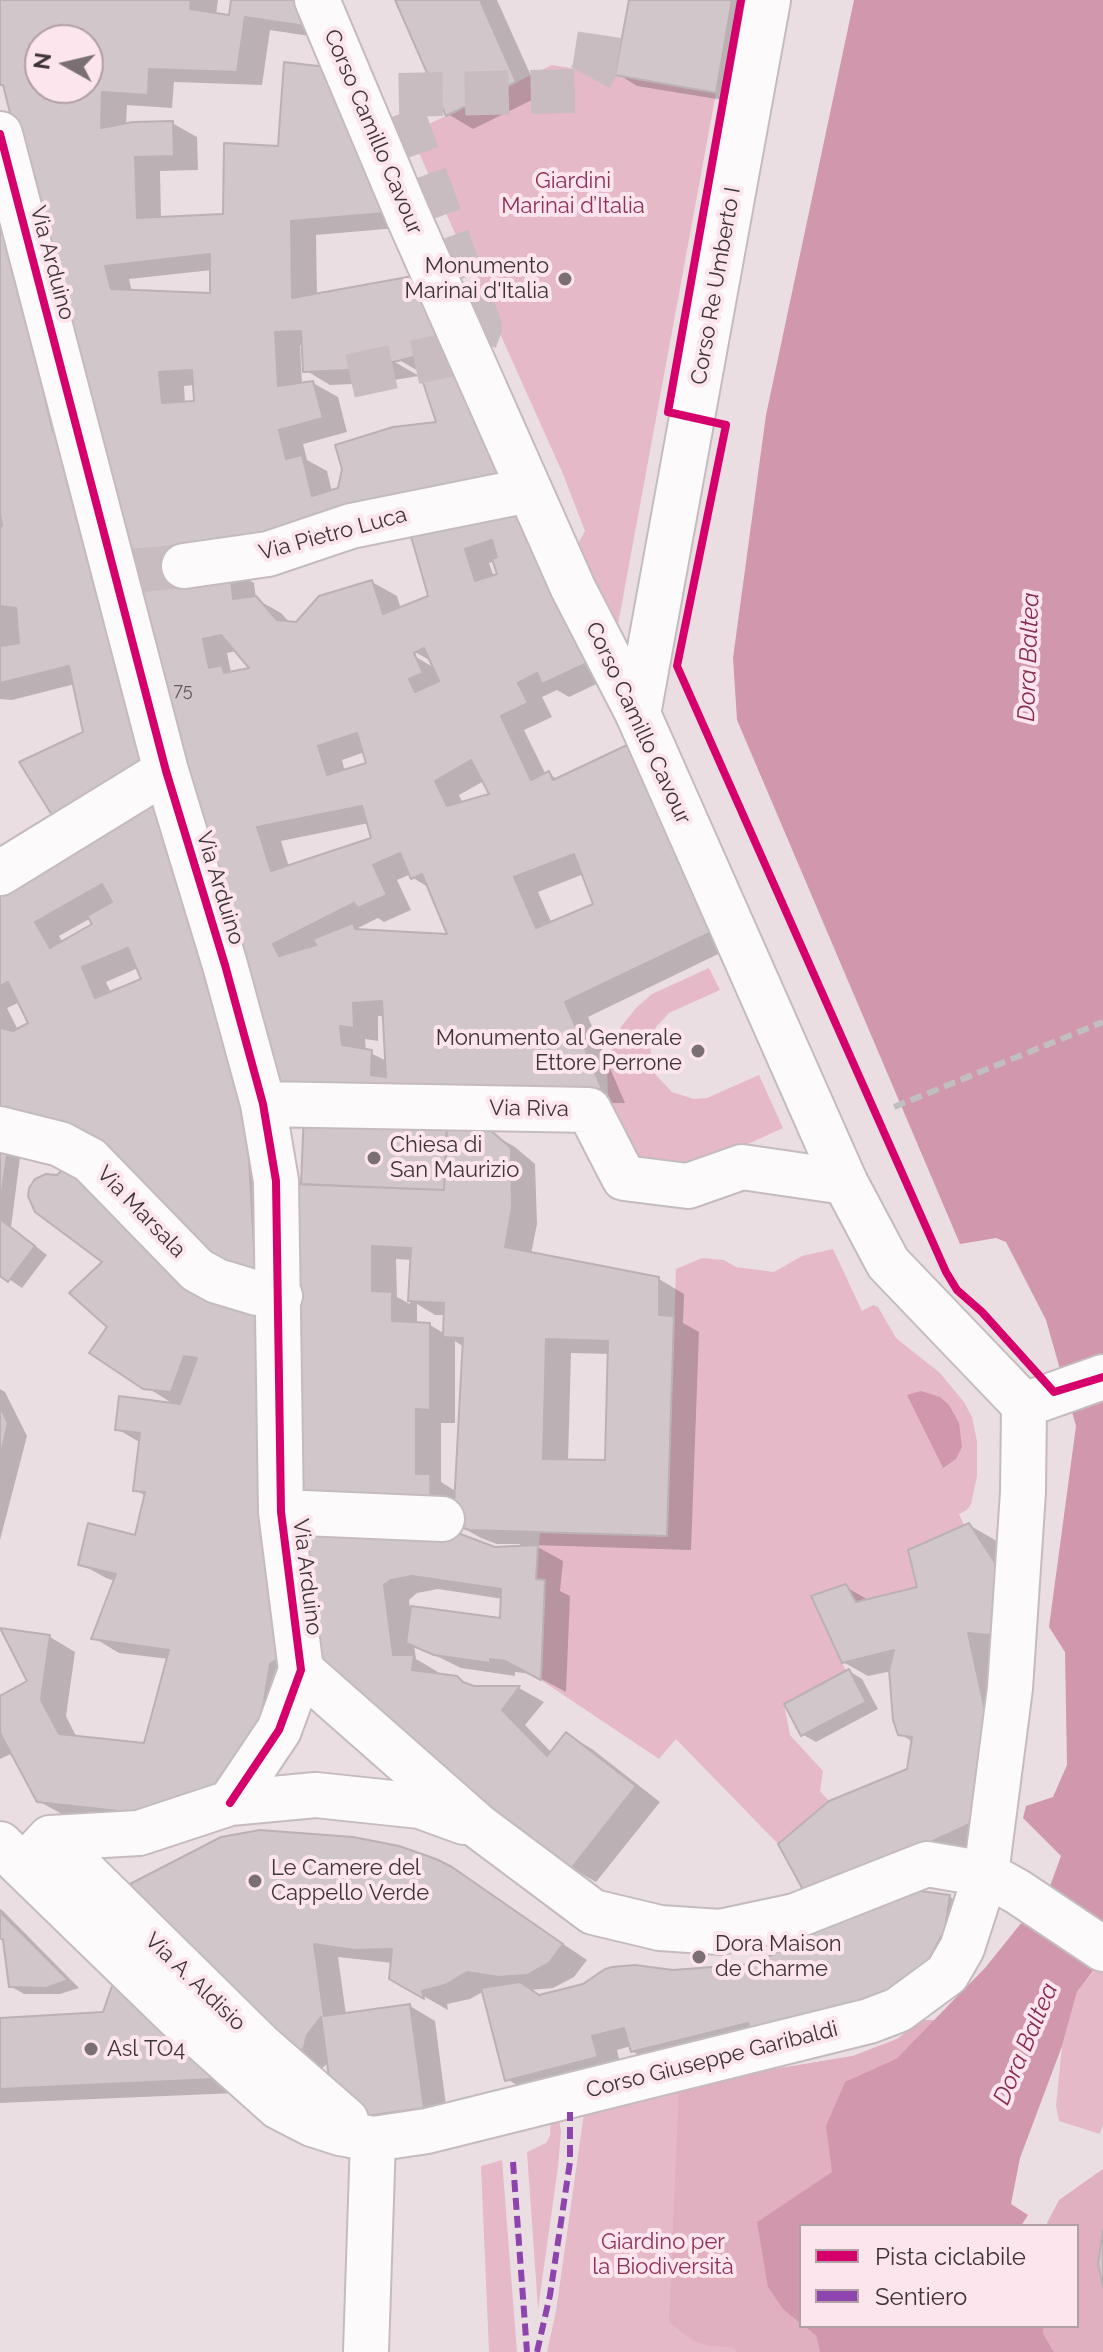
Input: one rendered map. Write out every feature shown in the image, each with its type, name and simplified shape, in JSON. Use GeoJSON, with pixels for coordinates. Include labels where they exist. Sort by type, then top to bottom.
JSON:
{"type":"FeatureCollection","features":[{"type":"Feature","properties":{"kind":"street","name":"Corso Camillo Cavour"},"geometry":{"type":"LineString","coordinates":[[317,0],[529,490],[573,588],[638,714],[845,1182],[888,1263],[1039,1399]]}},
{"type":"Feature","properties":{"kind":"street","name":"Corso Re Umberto I"},"geometry":{"type":"LineString","coordinates":[[638,714],[768,0]]}},
{"type":"Feature","properties":{"kind":"street","name":"Via Arduino"},"geometry":{"type":"LineString","coordinates":[[0,134],[124,572],[166,771],[263,1104],[276,1181],[281,1512],[301,1670]]}},
{"type":"Feature","properties":{"kind":"street","name":"Via Pietro Luca"},"geometry":{"type":"LineString","coordinates":[[184,566],[268,554],[351,526],[529,490]]}},
{"type":"Feature","properties":{"kind":"street"},"geometry":{"type":"LineString","coordinates":[[0,873],[166,771]]}},
{"type":"Feature","properties":{"kind":"street","name":"Via Riva"},"geometry":{"type":"LineString","coordinates":[[263,1104],[589,1110],[624,1178],[688,1186],[742,1167],[845,1182]]}},
{"type":"Feature","properties":{"kind":"street","name":"Via Marsala"},"geometry":{"type":"LineString","coordinates":[[0,1129],[60,1144],[90,1160],[197,1270],[217,1281],[280,1296]]}},
{"type":"Feature","properties":{"kind":"street"},"geometry":{"type":"LineString","coordinates":[[1039,1399],[1103,1377]]}},
{"type":"Feature","properties":{"kind":"street","name":"Corso Giuseppe Garibaldi"},"geometry":{"type":"LineString","coordinates":[[25,1849],[176,2015],[279,2107],[312,2124],[360,2129],[458,2124],[869,2021],[898,2010],[947,1974],[1002,1883],[1010,1688],[1023,1492],[1039,1399]]}},
{"type":"Feature","properties":{"kind":"street"},"geometry":{"type":"LineString","coordinates":[[281,1512],[442,1519]]}},
{"type":"Feature","properties":{"kind":"street"},"geometry":{"type":"LineString","coordinates":[[230,1803],[279,1730],[301,1670],[478,1826],[593,1912],[660,1928],[720,1932],[795,1916],[927,1864],[1002,1883],[1103,1949]]}},
{"type":"Feature","properties":{"kind":"street"},"geometry":{"type":"LineString","coordinates":[[25,1849],[139,1833],[230,1803],[316,1795],[420,1806],[478,1826]]}},
{"type":"Feature","properties":{"kind":"street"},"geometry":{"type":"LineString","coordinates":[[360,2129],[366,2352]]}},
{"type":"Feature","properties":{"kind":"green space","name":"Giardini Marinai d’Italia"},"geometry":{"type":"Polygon","coordinates":[[[552,65],[716,93],[617,630],[575,549],[585,531],[563,474],[410,133],[552,65]]]}},
{"type":"Feature","properties":{"kind":"green space"},"geometry":{"type":"Polygon","coordinates":[[[709,968],[720,990],[669,1013],[656,1027],[650,1048],[655,1074],[672,1092],[694,1099],[707,1098],[759,1075],[783,1128],[687,1172],[641,1167],[608,1094],[607,1073],[611,1050],[621,1027],[652,994],[709,968]]]}},
{"type":"Feature","properties":{"kind":"green space"},"geometry":{"type":"Polygon","coordinates":[[[833,1249],[862,1311],[873,1305],[878,1307],[896,1338],[940,1373],[964,1402],[972,1417],[977,1441],[977,1476],[971,1504],[959,1514],[964,1525],[908,1550],[917,1587],[856,1602],[846,1585],[811,1596],[846,1671],[784,1704],[790,1735],[823,1771],[820,1791],[829,1801],[778,1844],[676,1739],[659,1759],[541,1680],[545,1580],[536,1579],[540,1532],[667,1536],[676,1269],[702,1258],[774,1272],[802,1256],[833,1249]]]}},
{"type":"Feature","properties":{"kind":"green space"},"geometry":{"type":"Polygon","coordinates":[[[1103,1960],[1103,2124],[1100,2134],[1059,2121],[1056,2106],[1062,2046],[1077,1992],[1103,1960]]]}},
{"type":"Feature","properties":{"kind":"green space","name":"Giardino per la Biodiversità"},"geometry":{"type":"Polygon","coordinates":[[[922,2020],[934,2020],[896,2059],[757,2222],[783,2309],[799,2322],[799,2328],[805,2328],[820,2352],[547,2352],[556,2311],[585,2106],[679,2085],[853,2056],[897,2039],[922,2020]]]}},
{"type":"Feature","properties":{"kind":"green space"},"geometry":{"type":"Polygon","coordinates":[[[558,2112],[561,2132],[558,2167],[538,2309],[527,2152],[546,2143],[550,2136],[551,2114],[558,2112]]]}},
{"type":"Feature","properties":{"kind":"green space"},"geometry":{"type":"Polygon","coordinates":[[[502,2160],[517,2352],[489,2352],[481,2166],[502,2160]]]}},
{"type":"Feature","properties":{"kind":"shaded area"},"geometry":{"type":"Polygon","coordinates":[[[922,2020],[934,2020],[896,2059],[845,2082],[826,2126],[833,2172],[757,2222],[783,2309],[799,2322],[799,2328],[806,2328],[816,2336],[820,2352],[738,2352],[732,2347],[709,2346],[692,2340],[669,2322],[679,2085],[853,2056],[897,2039],[922,2020]]]}},
{"type":"Feature","properties":{"kind":"shaded area"},"geometry":{"type":"Polygon","coordinates":[[[1103,2169],[1103,2230],[1098,2264],[1103,2287],[1103,2352],[1054,2352],[1043,2333],[1044,2328],[1079,2328],[1079,2224],[1047,2224],[1059,2200],[1103,2169]]]}},
{"type":"Feature","properties":{"kind":"water","name":"Dora Baltea"},"geometry":{"type":"Polygon","coordinates":[[[854,0],[1103,0],[1103,1958],[1077,1992],[1062,2046],[1020,2158],[1011,2204],[1028,2215],[1022,2224],[799,2224],[799,2322],[783,2309],[768,2287],[757,2222],[832,2172],[826,2126],[845,2082],[896,2059],[985,1968],[1022,1922],[1042,1908],[1061,1856],[1023,1818],[1026,1806],[1053,1797],[1067,1765],[1065,1652],[1049,1627],[1076,1426],[1046,1320],[1006,1242],[996,1238],[960,1244],[737,720],[733,658],[766,415],[854,0]]]}},
{"type":"Feature","properties":{"kind":"water"},"geometry":{"type":"Polygon","coordinates":[[[921,1391],[940,1397],[949,1405],[959,1423],[962,1447],[956,1459],[943,1468],[907,1395],[921,1391]]]}},
{"type":"Feature","properties":{"kind":"water"},"geometry":{"type":"Polygon","coordinates":[[[806,2328],[1044,2328],[1043,2333],[1054,2352],[820,2352],[816,2336],[806,2328]]]}},
{"type":"Feature","properties":{"kind":"building"},"geometry":{"type":"Polygon","coordinates":[[[0,0],[191,0],[190,9],[229,15],[231,0],[306,0],[318,28],[245,17],[237,72],[149,69],[148,95],[104,92],[104,24],[24,24],[24,104],[102,104],[101,128],[133,122],[173,121],[174,156],[135,157],[137,218],[223,214],[224,143],[278,146],[284,62],[335,68],[396,212],[291,221],[292,298],[424,274],[455,346],[349,370],[303,372],[301,331],[275,332],[278,386],[313,381],[323,418],[279,430],[286,459],[302,455],[312,496],[338,488],[342,469],[335,445],[393,427],[436,422],[419,370],[461,359],[516,484],[230,567],[233,599],[256,596],[277,620],[296,622],[319,596],[372,580],[383,614],[428,596],[407,522],[522,499],[587,663],[542,684],[537,673],[518,683],[528,703],[501,716],[531,780],[549,771],[553,780],[627,745],[720,928],[565,1002],[602,1089],[268,1099],[185,799],[101,432],[91,434],[3,85],[0,85],[0,0]],[[210,254],[105,266],[111,289],[210,293],[210,254]],[[192,370],[159,372],[162,403],[194,401],[192,370]],[[492,540],[465,549],[475,581],[497,574],[492,559],[497,557],[492,540]],[[221,635],[203,639],[209,668],[222,665],[224,673],[249,668],[221,635]],[[424,648],[414,653],[423,673],[409,679],[415,692],[439,681],[424,648]],[[357,733],[318,746],[327,775],[366,763],[357,733]],[[471,760],[435,781],[447,806],[489,794],[471,760]],[[362,806],[257,827],[271,871],[371,838],[362,806]],[[400,853],[373,865],[387,895],[358,908],[354,903],[273,944],[279,956],[316,945],[313,939],[353,923],[355,929],[447,934],[422,874],[411,879],[400,853]],[[574,854],[514,877],[536,928],[593,904],[574,854]],[[382,1001],[353,1003],[354,1028],[340,1026],[342,1045],[372,1050],[371,1075],[386,1077],[382,1001]]]}},
{"type":"Feature","properties":{"kind":"building"},"geometry":{"type":"Polygon","coordinates":[[[395,0],[480,0],[516,82],[446,116],[395,0]]]}},
{"type":"Feature","properties":{"kind":"building"},"geometry":{"type":"Polygon","coordinates":[[[629,0],[732,0],[716,93],[615,75],[629,0]]]}},
{"type":"Feature","properties":{"kind":"building"},"geometry":{"type":"Polygon","coordinates":[[[0,204],[53,432],[68,429],[148,767],[60,828],[19,762],[83,732],[69,666],[0,683],[0,641],[1,646],[19,643],[16,608],[0,606],[0,204]]]}},
{"type":"Feature","properties":{"kind":"building"},"geometry":{"type":"Polygon","coordinates":[[[155,791],[236,1056],[249,1160],[256,1282],[0,1119],[0,1028],[13,1031],[28,1023],[8,982],[0,986],[0,886],[155,791]],[[102,884],[35,922],[50,948],[92,924],[87,916],[112,902],[102,884]],[[128,948],[82,967],[95,998],[141,979],[128,948]]]}},
{"type":"Feature","properties":{"kind":"building","name":"Chiesa di San Maurizio"},"geometry":{"type":"Polygon","coordinates":[[[304,1112],[447,1118],[444,1190],[301,1184],[304,1112]]]}},
{"type":"Feature","properties":{"kind":"building"},"geometry":{"type":"Polygon","coordinates":[[[447,1128],[490,1130],[511,1148],[512,1208],[505,1247],[659,1277],[659,1315],[674,1316],[667,1536],[470,1530],[453,1525],[463,1338],[443,1337],[444,1303],[408,1301],[411,1248],[372,1246],[372,1291],[392,1292],[392,1321],[430,1323],[430,1410],[416,1409],[416,1474],[430,1474],[431,1510],[291,1504],[290,1184],[444,1190],[447,1128]],[[546,1339],[543,1459],[605,1460],[608,1341],[546,1339]]]}},
{"type":"Feature","properties":{"kind":"building"},"geometry":{"type":"Polygon","coordinates":[[[0,1140],[9,1141],[0,1205],[0,1140]]]}},
{"type":"Feature","properties":{"kind":"building"},"geometry":{"type":"Polygon","coordinates":[[[72,1160],[273,1319],[281,1646],[276,1660],[270,1664],[260,1725],[220,1786],[136,1813],[37,1802],[0,1733],[0,1696],[27,1681],[0,1628],[50,1635],[41,1700],[59,1734],[144,1743],[169,1650],[91,1639],[116,1574],[78,1565],[88,1523],[135,1535],[145,1492],[133,1491],[140,1433],[115,1430],[119,1396],[180,1404],[197,1358],[184,1356],[171,1392],[143,1389],[89,1353],[107,1327],[69,1293],[102,1262],[35,1212],[28,1196],[35,1179],[46,1174],[57,1175],[72,1160]]]}},
{"type":"Feature","properties":{"kind":"building"},"geometry":{"type":"Polygon","coordinates":[[[0,1219],[35,1246],[8,1282],[0,1276],[0,1219]]]}},
{"type":"Feature","properties":{"kind":"building"},"geometry":{"type":"Polygon","coordinates":[[[0,1407],[8,1423],[0,1457],[0,1407]]]}},
{"type":"Feature","properties":{"kind":"building"},"geometry":{"type":"Polygon","coordinates":[[[298,1522],[447,1529],[495,1547],[538,1545],[536,1579],[545,1580],[541,1680],[505,1661],[490,1659],[490,1663],[434,1655],[406,1643],[411,1606],[500,1618],[501,1589],[412,1576],[391,1580],[384,1585],[393,1655],[414,1655],[412,1670],[457,1676],[474,1686],[520,1686],[502,1710],[547,1756],[566,1732],[636,1786],[570,1870],[467,1805],[310,1661],[298,1522]]]}},
{"type":"Feature","properties":{"kind":"building"},"geometry":{"type":"Polygon","coordinates":[[[969,1523],[1007,1581],[1000,1636],[968,1633],[988,1724],[976,1821],[808,1899],[778,1844],[829,1801],[907,1769],[912,1737],[898,1735],[893,1720],[889,1670],[894,1650],[842,1663],[811,1596],[846,1584],[856,1602],[917,1587],[908,1550],[969,1523]]]}},
{"type":"Feature","properties":{"kind":"building"},"geometry":{"type":"Polygon","coordinates":[[[849,1669],[866,1702],[801,1736],[784,1704],[849,1669]]]}},
{"type":"Feature","properties":{"kind":"building"},"geometry":{"type":"Polygon","coordinates":[[[260,1830],[353,1837],[399,1846],[436,1859],[563,1944],[549,1963],[527,1975],[498,1977],[467,1972],[445,1985],[422,1991],[424,1999],[389,1979],[392,1949],[354,1950],[314,1944],[324,2016],[410,2004],[424,2108],[359,2117],[330,2085],[321,2017],[307,2035],[299,2054],[176,1943],[130,1884],[221,1837],[260,1830]]]}},
{"type":"Feature","properties":{"kind":"building"},"geometry":{"type":"Polygon","coordinates":[[[905,1889],[950,1895],[945,1929],[927,1963],[852,2017],[751,2032],[748,2023],[631,2052],[624,2028],[592,2036],[598,2057],[505,2081],[481,1988],[520,1982],[539,1995],[583,1984],[612,1967],[635,1965],[673,1970],[752,1964],[774,1954],[799,1934],[905,1889]]]}},
{"type":"Feature","properties":{"kind":"building"},"geometry":{"type":"Polygon","coordinates":[[[0,1912],[68,1980],[46,1988],[9,1987],[3,1940],[0,1938],[0,1912]]]}},
{"type":"Feature","properties":{"kind":"building","name":"Asl TO4"},"geometry":{"type":"Polygon","coordinates":[[[113,1983],[214,2079],[0,2089],[0,2018],[103,2012],[113,1983]]]}},
{"type":"Feature","properties":{"kind":"building"},"geometry":{"type":"Polygon","coordinates":[[[1103,2230],[1103,2287],[1098,2264],[1103,2230]]]}},
{"type":"Feature","properties":{"kind":"tunnel"},"geometry":{"type":"LineString","coordinates":[[350,376],[448,355],[474,344],[480,327],[396,95],[575,91],[586,86],[594,71],[600,32]]}},
{"type":"Feature","properties":{"kind":"tunnel"},"geometry":{"type":"LineString","coordinates":[[133,571],[184,566]]}},
{"type":"Feature","properties":{"kind":"railway"},"geometry":{"type":"LineString","coordinates":[[894,1107],[1103,1022]]}},
{"type":"Feature","properties":{"kind":"marked path"},"geometry":{"type":"LineString","coordinates":[[537,2352],[550,2295],[570,2162],[570,2112]]}},
{"type":"Feature","properties":{"kind":"marked path"},"geometry":{"type":"LineString","coordinates":[[513,2162],[527,2352]]}},
{"type":"Feature","properties":{"kind":"cycle path"},"geometry":{"type":"LineString","coordinates":[[741,0],[668,412],[726,425],[677,666],[946,1272],[957,1290],[982,1312],[1054,1392],[1103,1377]]}},
{"type":"Feature","properties":{"kind":"cycle path"},"geometry":{"type":"LineString","coordinates":[[0,134],[166,771],[263,1104],[276,1181],[281,1512],[301,1670],[279,1730],[230,1803]]}},
{"type":"Feature","properties":{"kind":"place","name":"Monumento Marinai d'Italia"},"geometry":{"type":"Point","coordinates":[565,279]}},
{"type":"Feature","properties":{"kind":"place","name":"Monumento al Generale Ettore Perrone"},"geometry":{"type":"Point","coordinates":[698,1051]}},
{"type":"Feature","properties":{"kind":"place","name":"Chiesa di San Maurizio"},"geometry":{"type":"Point","coordinates":[374,1158]}},
{"type":"Feature","properties":{"kind":"place","name":"Le Camere del Cappello Verde"},"geometry":{"type":"Point","coordinates":[255,1881]}},
{"type":"Feature","properties":{"kind":"place","name":"Dora Maison de Charme"},"geometry":{"type":"Point","coordinates":[699,1957]}},
{"type":"Feature","properties":{"kind":"place","name":"Asl TO4"},"geometry":{"type":"Point","coordinates":[91,2049]}}]}
